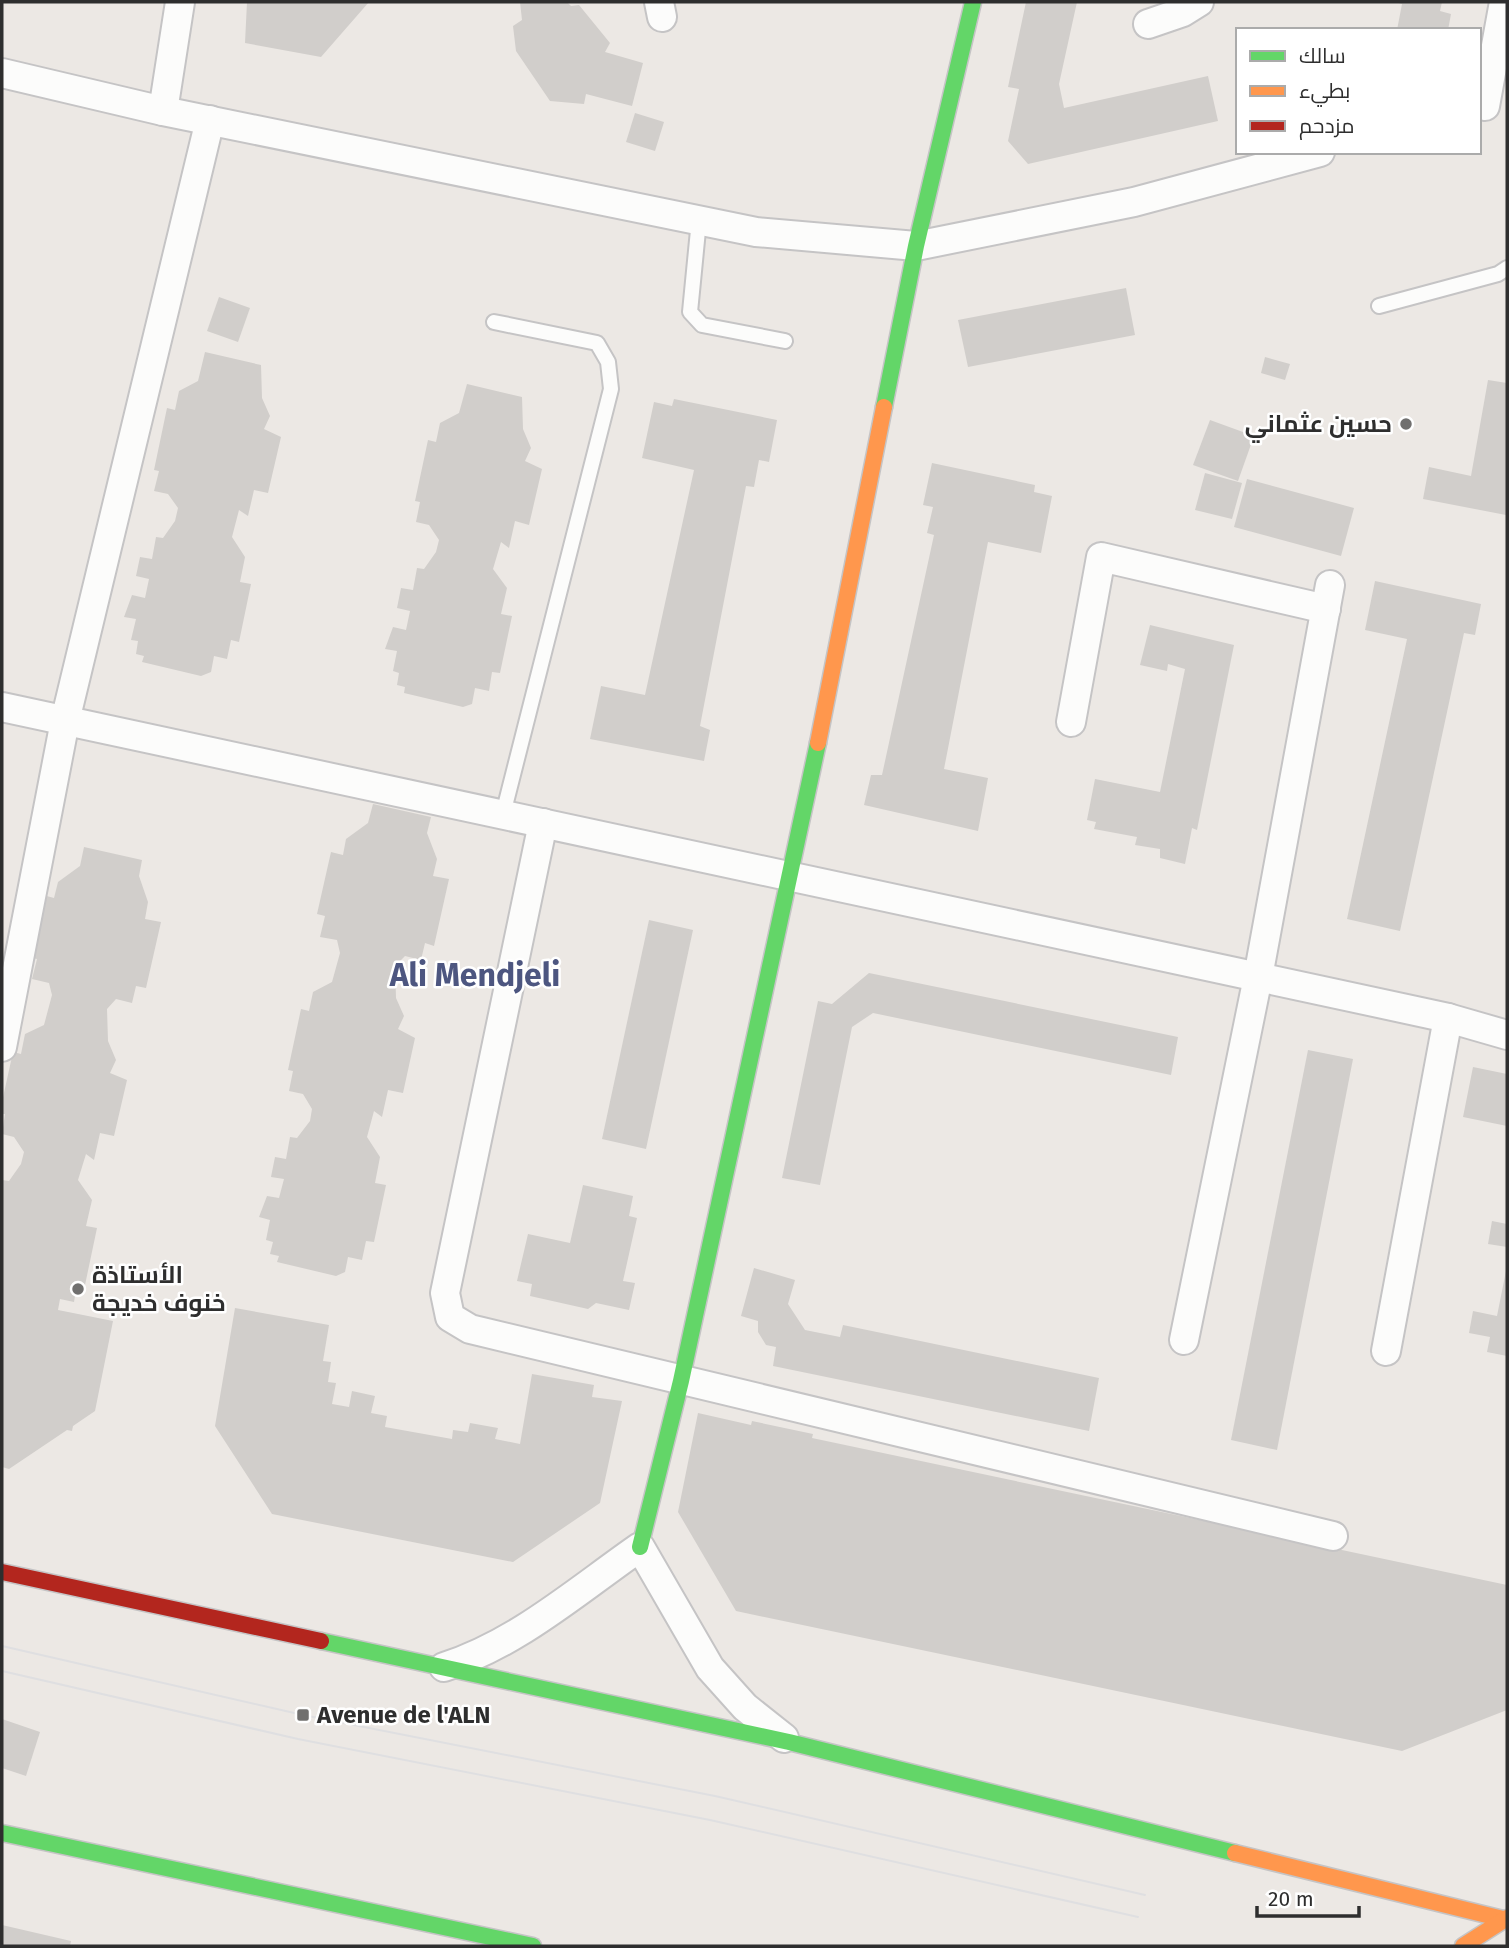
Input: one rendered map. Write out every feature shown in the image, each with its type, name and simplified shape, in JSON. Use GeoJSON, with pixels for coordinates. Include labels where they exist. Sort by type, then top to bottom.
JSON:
{"type":"FeatureCollection","features":[{"type":"Feature","properties":{"kind":"main road"},"geometry":{"type":"LineString","coordinates":[[640,1547],[681,1381],[792,876],[916,246],[973,2]]}},
{"type":"Feature","properties":{"kind":"main road"},"geometry":{"type":"LineString","coordinates":[[2,1572],[789,1742],[1505,1919]]}},
{"type":"Feature","properties":{"kind":"main road"},"geometry":{"type":"LineString","coordinates":[[2,1833],[449,1937],[533,1946]]}},
{"type":"Feature","properties":{"kind":"main road"},"geometry":{"type":"LineString","coordinates":[[1463,1946],[1505,1919]]}},
{"type":"Feature","properties":{"kind":"street"},"geometry":{"type":"LineString","coordinates":[[163,111],[180,2]]}},
{"type":"Feature","properties":{"kind":"street"},"geometry":{"type":"LineString","coordinates":[[1148,24],[1183,12],[1199,2]]}},
{"type":"Feature","properties":{"kind":"street"},"geometry":{"type":"LineString","coordinates":[[1490,107],[1504,2]]}},
{"type":"Feature","properties":{"kind":"street"},"geometry":{"type":"LineString","coordinates":[[2,73],[163,111],[756,232],[916,246],[1134,202],[1313,154]]}},
{"type":"Feature","properties":{"kind":"street"},"geometry":{"type":"LineString","coordinates":[[2,1046],[65,721],[210,120]]}},
{"type":"Feature","properties":{"kind":"street"},"geometry":{"type":"LineString","coordinates":[[1071,722],[1101,557],[1328,597],[1258,976],[1184,1340]]}},
{"type":"Feature","properties":{"kind":"street"},"geometry":{"type":"LineString","coordinates":[[2,707],[1258,976],[1448,1018],[1507,1035]]}},
{"type":"Feature","properties":{"kind":"street"},"geometry":{"type":"LineString","coordinates":[[542,823],[445,1293],[450,1317],[470,1329],[1333,1535]]}},
{"type":"Feature","properties":{"kind":"street"},"geometry":{"type":"LineString","coordinates":[[1387,1352],[1448,1018]]}},
{"type":"Feature","properties":{"kind":"street"},"geometry":{"type":"LineString","coordinates":[[441,1667],[481,1655],[518,1633],[640,1547],[710,1668],[745,1707],[789,1742]]}},
{"type":"Feature","properties":{"kind":"lane"},"geometry":{"type":"LineString","coordinates":[[699,220],[690,312],[695,321],[702,325],[785,341]]}},
{"type":"Feature","properties":{"kind":"lane"},"geometry":{"type":"LineString","coordinates":[[1380,306],[1498,274],[1507,268]]}},
{"type":"Feature","properties":{"kind":"lane"},"geometry":{"type":"LineString","coordinates":[[494,322],[597,343],[608,362],[611,389],[503,814]]}},
{"type":"Feature","properties":{"kind":"building"},"geometry":{"type":"Polygon","coordinates":[[[247,2],[369,2],[321,57],[245,43],[247,2]]]}},
{"type":"Feature","properties":{"kind":"building"},"geometry":{"type":"Polygon","coordinates":[[[520,2],[567,2],[571,6],[579,5],[610,43],[605,52],[643,63],[632,106],[586,94],[584,104],[550,101],[516,51],[513,26],[522,20],[520,2]]]}},
{"type":"Feature","properties":{"kind":"building"},"geometry":{"type":"Polygon","coordinates":[[[1026,2],[1077,2],[1059,84],[1064,108],[1208,76],[1218,121],[1028,164],[1008,141],[1019,89],[1008,87],[1026,2]]]}},
{"type":"Feature","properties":{"kind":"building"},"geometry":{"type":"Polygon","coordinates":[[[1395,2],[1442,2],[1440,11],[1451,14],[1448,28],[1397,28],[1402,4],[1395,2]]]}},
{"type":"Feature","properties":{"kind":"building"},"geometry":{"type":"Polygon","coordinates":[[[635,113],[664,122],[655,151],[626,142],[635,113]]]}},
{"type":"Feature","properties":{"kind":"building"},"geometry":{"type":"Polygon","coordinates":[[[1126,288],[1135,335],[968,367],[958,320],[1126,288]]]}},
{"type":"Feature","properties":{"kind":"building"},"geometry":{"type":"Polygon","coordinates":[[[219,297],[250,308],[238,342],[207,331],[219,297]]]}},
{"type":"Feature","properties":{"kind":"building"},"geometry":{"type":"Polygon","coordinates":[[[205,352],[261,365],[262,398],[270,416],[264,429],[281,437],[268,493],[254,490],[248,516],[239,510],[232,537],[245,557],[240,582],[251,584],[239,642],[231,640],[227,659],[214,656],[211,672],[201,676],[142,662],[144,656],[136,654],[138,641],[131,640],[136,619],[124,617],[132,595],[145,598],[149,579],[136,576],[140,557],[152,559],[156,537],[163,538],[175,521],[178,508],[168,494],[154,491],[159,471],[154,470],[167,408],[175,410],[179,391],[198,381],[205,352]]]}},
{"type":"Feature","properties":{"kind":"building"},"geometry":{"type":"Polygon","coordinates":[[[1265,357],[1290,364],[1285,380],[1261,373],[1265,357]]]}},
{"type":"Feature","properties":{"kind":"building"},"geometry":{"type":"Polygon","coordinates":[[[1488,380],[1507,383],[1506,515],[1423,499],[1429,467],[1471,476],[1488,380]]]}},
{"type":"Feature","properties":{"kind":"building"},"geometry":{"type":"Polygon","coordinates":[[[467,384],[522,397],[523,429],[531,448],[525,461],[542,469],[529,525],[515,521],[509,548],[501,542],[493,569],[507,588],[501,614],[512,616],[500,673],[492,672],[489,691],[475,688],[472,704],[463,707],[404,693],[405,687],[397,685],[399,673],[393,671],[397,651],[385,649],[393,627],[406,630],[410,611],[397,608],[401,588],[413,590],[417,568],[424,569],[436,552],[439,540],[429,525],[416,522],[420,502],[415,501],[428,440],[436,442],[440,423],[459,413],[467,384]]]}},
{"type":"Feature","properties":{"kind":"building"},"geometry":{"type":"Polygon","coordinates":[[[674,399],[777,420],[769,462],[759,460],[754,487],[746,486],[700,726],[710,730],[704,761],[590,739],[601,686],[645,695],[694,470],[642,458],[654,402],[672,406],[674,399]]]}},
{"type":"Feature","properties":{"kind":"building"},"geometry":{"type":"Polygon","coordinates":[[[1210,420],[1254,436],[1238,481],[1193,465],[1210,420]]]}},
{"type":"Feature","properties":{"kind":"building"},"geometry":{"type":"Polygon","coordinates":[[[932,463],[1035,485],[1034,492],[1052,496],[1041,553],[988,542],[944,769],[988,778],[978,831],[864,805],[871,775],[882,775],[934,535],[927,533],[933,507],[923,505],[932,463]]]}},
{"type":"Feature","properties":{"kind":"building"},"geometry":{"type":"Polygon","coordinates":[[[1205,473],[1242,483],[1232,519],[1195,510],[1205,473]]]}},
{"type":"Feature","properties":{"kind":"building"},"geometry":{"type":"Polygon","coordinates":[[[1247,479],[1354,508],[1341,556],[1234,527],[1247,479]]]}},
{"type":"Feature","properties":{"kind":"building"},"geometry":{"type":"Polygon","coordinates":[[[1375,581],[1481,604],[1475,635],[1464,633],[1400,931],[1347,919],[1407,639],[1365,630],[1375,581]]]}},
{"type":"Feature","properties":{"kind":"building"},"geometry":{"type":"Polygon","coordinates":[[[1150,625],[1234,645],[1197,830],[1192,828],[1185,864],[1160,858],[1160,849],[1135,845],[1137,837],[1094,829],[1096,822],[1087,820],[1095,779],[1160,792],[1185,669],[1168,664],[1167,671],[1140,665],[1150,625]]]}},
{"type":"Feature","properties":{"kind":"building"},"geometry":{"type":"Polygon","coordinates":[[[373,804],[431,817],[427,833],[437,859],[433,876],[449,879],[434,946],[425,943],[421,960],[405,956],[395,966],[396,998],[404,1016],[398,1029],[415,1038],[403,1093],[388,1090],[382,1117],[374,1111],[367,1137],[380,1157],[375,1183],[386,1185],[374,1242],[366,1241],[362,1260],[348,1257],[345,1272],[336,1276],[277,1262],[279,1256],[270,1254],[273,1242],[266,1240],[270,1220],[259,1217],[267,1196],[279,1198],[284,1179],[271,1177],[275,1157],[286,1159],[290,1137],[297,1138],[310,1121],[312,1109],[303,1094],[289,1091],[293,1071],[288,1070],[301,1009],[309,1011],[313,992],[332,982],[340,953],[337,940],[320,937],[325,916],[317,914],[331,852],[343,855],[346,839],[368,823],[373,804]]]}},
{"type":"Feature","properties":{"kind":"building"},"geometry":{"type":"Polygon","coordinates":[[[84,847],[142,860],[139,876],[148,902],[145,919],[161,922],[146,988],[136,986],[132,1003],[116,999],[107,1009],[108,1041],[116,1060],[110,1073],[127,1080],[114,1136],[100,1133],[94,1160],[86,1154],[78,1180],[92,1200],[86,1226],[97,1228],[85,1285],[77,1284],[74,1302],[60,1299],[58,1310],[113,1321],[95,1411],[73,1426],[72,1431],[67,1430],[9,1469],[2,1467],[2,1180],[9,1181],[21,1164],[24,1152],[14,1137],[2,1134],[5,1114],[2,1114],[2,1102],[13,1052],[21,1054],[25,1034],[44,1025],[52,995],[49,983],[32,979],[37,959],[28,957],[43,895],[54,898],[58,882],[80,866],[84,847]]]}},
{"type":"Feature","properties":{"kind":"building"},"geometry":{"type":"Polygon","coordinates":[[[649,920],[693,930],[646,1149],[602,1139],[649,920]]]}},
{"type":"Feature","properties":{"kind":"building"},"geometry":{"type":"Polygon","coordinates":[[[869,973],[1178,1037],[1171,1075],[873,1013],[852,1027],[820,1185],[782,1178],[818,1001],[832,1004],[869,973]]]}},
{"type":"Feature","properties":{"kind":"building"},"geometry":{"type":"Polygon","coordinates":[[[1308,1050],[1353,1059],[1277,1450],[1231,1440],[1308,1050]]]}},
{"type":"Feature","properties":{"kind":"building"},"geometry":{"type":"Polygon","coordinates":[[[1473,1067],[1507,1074],[1507,1126],[1463,1117],[1473,1067]]]}},
{"type":"Feature","properties":{"kind":"building"},"geometry":{"type":"Polygon","coordinates":[[[583,1185],[633,1196],[629,1216],[637,1218],[623,1281],[635,1283],[629,1310],[596,1303],[588,1309],[530,1296],[532,1284],[517,1281],[528,1234],[570,1243],[583,1185]]]}},
{"type":"Feature","properties":{"kind":"building"},"geometry":{"type":"Polygon","coordinates":[[[1492,1221],[1507,1224],[1507,1247],[1488,1244],[1492,1221]]]}},
{"type":"Feature","properties":{"kind":"building"},"geometry":{"type":"Polygon","coordinates":[[[754,1268],[795,1280],[788,1304],[805,1330],[840,1337],[843,1325],[1099,1378],[1089,1431],[773,1366],[776,1347],[766,1345],[758,1332],[758,1321],[741,1316],[754,1268]]]}},
{"type":"Feature","properties":{"kind":"building"},"geometry":{"type":"Polygon","coordinates":[[[1506,1271],[1507,1356],[1487,1352],[1490,1337],[1469,1333],[1473,1311],[1497,1316],[1506,1271]]]}},
{"type":"Feature","properties":{"kind":"building"},"geometry":{"type":"Polygon","coordinates":[[[235,1308],[329,1325],[323,1361],[331,1362],[328,1382],[336,1383],[332,1404],[349,1407],[352,1391],[375,1396],[371,1413],[387,1416],[385,1427],[452,1439],[453,1430],[468,1432],[470,1423],[498,1428],[495,1439],[520,1444],[532,1374],[594,1385],[592,1397],[622,1401],[600,1503],[513,1562],[272,1514],[215,1426],[235,1308]]]}},
{"type":"Feature","properties":{"kind":"building"},"geometry":{"type":"Polygon","coordinates":[[[698,1413],[751,1425],[752,1421],[813,1434],[812,1438],[1507,1585],[1507,1710],[1402,1751],[736,1611],[678,1512],[698,1413]]]}},
{"type":"Feature","properties":{"kind":"building"},"geometry":{"type":"Polygon","coordinates":[[[2,1719],[40,1732],[26,1776],[2,1768],[2,1719]]]}},
{"type":"Feature","properties":{"kind":"building"},"geometry":{"type":"Polygon","coordinates":[[[2,1925],[71,1941],[70,1946],[2,1946],[2,1925]]]}},
{"type":"Feature","properties":{"kind":"tram line"},"geometry":{"type":"LineString","coordinates":[[2,1646],[303,1715],[715,1796],[1145,1895]]}},
{"type":"Feature","properties":{"kind":"tram line"},"geometry":{"type":"LineString","coordinates":[[2,1671],[298,1739],[710,1820],[1138,1917]]}},
{"type":"Feature","properties":{"kind":"traffic: fast"},"geometry":{"type":"LineString","coordinates":[[884,407],[916,246],[973,2]]}},
{"type":"Feature","properties":{"kind":"traffic: fast"},"geometry":{"type":"LineString","coordinates":[[640,1547],[681,1381],[818,743]]}},
{"type":"Feature","properties":{"kind":"traffic: fast"},"geometry":{"type":"LineString","coordinates":[[321,1641],[789,1742],[1235,1853]]}},
{"type":"Feature","properties":{"kind":"traffic: fast"},"geometry":{"type":"LineString","coordinates":[[2,1833],[533,1946]]}},
{"type":"Feature","properties":{"kind":"traffic: slow"},"geometry":{"type":"LineString","coordinates":[[818,743],[884,407]]}},
{"type":"Feature","properties":{"kind":"traffic: slow"},"geometry":{"type":"LineString","coordinates":[[1235,1853],[1503,1919]]}},
{"type":"Feature","properties":{"kind":"traffic: slow"},"geometry":{"type":"LineString","coordinates":[[1463,1946],[1507,1918]]}},
{"type":"Feature","properties":{"kind":"traffic: jam"},"geometry":{"type":"LineString","coordinates":[[2,1572],[321,1641]]}},
{"type":"Feature","properties":{"kind":"place","name":"حسين عثماني"},"geometry":{"type":"Point","coordinates":[1406,424]}},
{"type":"Feature","properties":{"kind":"place","name":"الأستاذة خنوف خديجة"},"geometry":{"type":"Point","coordinates":[78,1289]}},
{"type":"Feature","properties":{"kind":"place","name":"Avenue de l'ALN"},"geometry":{"type":"Point","coordinates":[303,1715]}},
{"type":"Feature","properties":{"kind":"district","name":"Ali Mendjeli"},"geometry":{"type":"Point","coordinates":[475,975]}}]}
